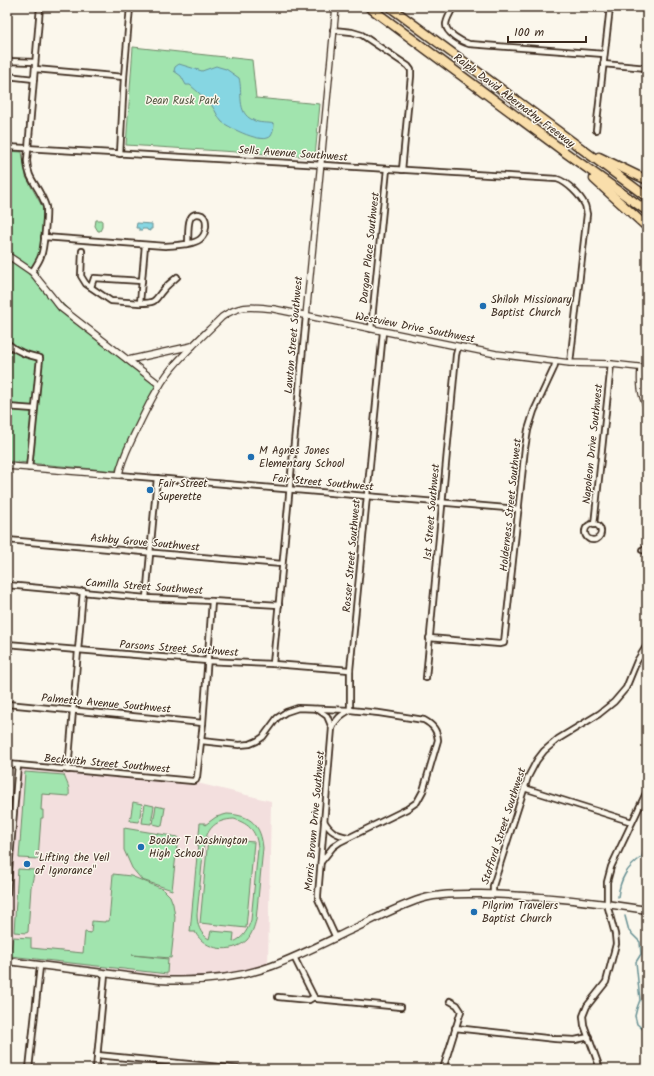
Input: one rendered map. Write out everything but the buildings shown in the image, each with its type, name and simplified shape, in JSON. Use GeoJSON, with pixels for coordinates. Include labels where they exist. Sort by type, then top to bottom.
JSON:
{"type":"FeatureCollection","features":[{"type":"Feature","properties":{"kind":"highway","name":"Ralph David Abernathy Freeway"},"geometry":{"type":"LineString","coordinates":[[369,7],[647,211]]}},
{"type":"Feature","properties":{"kind":"highway","name":"Ralph David Abernathy Freeway"},"geometry":{"type":"LineString","coordinates":[[390,7],[647,197]]}},
{"type":"Feature","properties":{"kind":"highway"},"geometry":{"type":"LineString","coordinates":[[580,148],[647,180]]}},
{"type":"Feature","properties":{"kind":"highway"},"geometry":{"type":"LineString","coordinates":[[566,153],[647,227]]}},
{"type":"Feature","properties":{"kind":"main road"},"geometry":{"type":"LineString","coordinates":[[7,961],[159,980],[203,980],[247,973],[294,958],[400,907],[422,899],[436,896],[451,894],[493,894],[548,897],[647,910]]}},
{"type":"Feature","properties":{"kind":"street"},"geometry":{"type":"LineString","coordinates":[[32,272],[41,258],[46,218],[46,207],[41,195],[30,178],[27,169],[40,7]]}},
{"type":"Feature","properties":{"kind":"street"},"geometry":{"type":"LineString","coordinates":[[120,154],[124,77],[130,7]]}},
{"type":"Feature","properties":{"kind":"street","name":"Lawton Street Southwest"},"geometry":{"type":"LineString","coordinates":[[273,664],[336,7]]}},
{"type":"Feature","properties":{"kind":"street"},"geometry":{"type":"LineString","coordinates":[[453,7],[446,23],[446,27],[454,36],[469,44],[604,54]]}},
{"type":"Feature","properties":{"kind":"street"},"geometry":{"type":"LineString","coordinates":[[596,130],[610,7]]}},
{"type":"Feature","properties":{"kind":"street"},"geometry":{"type":"LineString","coordinates":[[333,30],[352,32],[362,35],[408,66],[410,70],[411,76],[402,170]]}},
{"type":"Feature","properties":{"kind":"street"},"geometry":{"type":"LineString","coordinates":[[7,60],[36,62]]}},
{"type":"Feature","properties":{"kind":"street"},"geometry":{"type":"LineString","coordinates":[[603,64],[647,68]]}},
{"type":"Feature","properties":{"kind":"street"},"geometry":{"type":"LineString","coordinates":[[35,69],[124,77]]}},
{"type":"Feature","properties":{"kind":"street"},"geometry":{"type":"LineString","coordinates":[[7,76],[34,79]]}},
{"type":"Feature","properties":{"kind":"street","name":"Sells Avenue Southwest"},"geometry":{"type":"LineString","coordinates":[[7,147],[557,179],[566,183],[581,199],[586,206],[587,214],[570,363]]}},
{"type":"Feature","properties":{"kind":"street","name":"Dargan Place Southwest"},"geometry":{"type":"LineString","coordinates":[[371,329],[387,169]]}},
{"type":"Feature","properties":{"kind":"street"},"geometry":{"type":"LineString","coordinates":[[44,238],[169,246],[188,243],[198,241],[203,237],[205,232],[206,220],[198,213],[193,214],[189,221],[188,243]]}},
{"type":"Feature","properties":{"kind":"street"},"geometry":{"type":"LineString","coordinates":[[140,303],[145,245]]}},
{"type":"Feature","properties":{"kind":"street"},"geometry":{"type":"LineString","coordinates":[[82,251],[80,276],[86,284],[111,301],[149,303],[156,300],[164,288],[177,277]]}},
{"type":"Feature","properties":{"kind":"street"},"geometry":{"type":"LineString","coordinates":[[7,255],[32,272],[61,308],[160,385]]}},
{"type":"Feature","properties":{"kind":"street"},"geometry":{"type":"LineString","coordinates":[[90,287],[94,278],[142,281]]}},
{"type":"Feature","properties":{"kind":"street","name":"Westview Drive Southwest"},"geometry":{"type":"LineString","coordinates":[[119,475],[122,462],[160,385],[184,354],[222,317],[229,312],[245,307],[254,307],[306,316],[496,354],[570,363],[611,364],[644,368]]}},
{"type":"Feature","properties":{"kind":"street","name":"Rosser Street Southwest"},"geometry":{"type":"LineString","coordinates":[[350,710],[350,670],[383,332]]}},
{"type":"Feature","properties":{"kind":"street"},"geometry":{"type":"LineString","coordinates":[[7,343],[14,349],[40,358],[29,468]]}},
{"type":"Feature","properties":{"kind":"street"},"geometry":{"type":"LineString","coordinates":[[128,360],[193,346]]}},
{"type":"Feature","properties":{"kind":"street","name":"1st Street Southwest"},"geometry":{"type":"LineString","coordinates":[[426,678],[456,355],[458,347]]}},
{"type":"Feature","properties":{"kind":"street","name":"Holderness Street Southwest"},"geometry":{"type":"LineString","coordinates":[[429,638],[500,644],[504,643],[528,430],[534,411],[556,361]]}},
{"type":"Feature","properties":{"kind":"street","name":"Napoleon Drive Southwest"},"geometry":{"type":"LineString","coordinates":[[594,525],[611,364]]}},
{"type":"Feature","properties":{"kind":"street"},"geometry":{"type":"LineString","coordinates":[[644,368],[640,380],[641,390],[647,407]]}},
{"type":"Feature","properties":{"kind":"street"},"geometry":{"type":"LineString","coordinates":[[7,407],[34,409]]}},
{"type":"Feature","properties":{"kind":"street","name":"Fair Street Southwest"},"geometry":{"type":"LineString","coordinates":[[7,466],[519,509]]}},
{"type":"Feature","properties":{"kind":"street"},"geometry":{"type":"LineString","coordinates":[[146,598],[157,478]]}},
{"type":"Feature","properties":{"kind":"street","name":"Ashby Grove Southwest"},"geometry":{"type":"LineString","coordinates":[[7,540],[282,564]]}},
{"type":"Feature","properties":{"kind":"street","name":"Camilla Street Southwest"},"geometry":{"type":"LineString","coordinates":[[7,584],[146,598],[279,605]]}},
{"type":"Feature","properties":{"kind":"street"},"geometry":{"type":"LineString","coordinates":[[68,770],[84,591]]}},
{"type":"Feature","properties":{"kind":"street"},"geometry":{"type":"LineString","coordinates":[[212,601],[201,741],[239,746],[250,744],[263,737],[277,718],[286,712],[298,708],[350,710],[424,720],[434,728],[437,734],[438,740],[423,791],[417,802],[407,809],[348,837],[333,848],[320,863]]}},
{"type":"Feature","properties":{"kind":"street","name":"Parsons Street Southwest"},"geometry":{"type":"LineString","coordinates":[[7,644],[207,662],[273,664],[350,670]]}},
{"type":"Feature","properties":{"kind":"street","name":"Stafford Street Southwest"},"geometry":{"type":"LineString","coordinates":[[493,894],[493,886],[524,788],[532,768],[544,751],[558,739],[599,714],[614,702],[626,688],[637,661],[647,645]]}},
{"type":"Feature","properties":{"kind":"street","name":"Palmetto Avenue Southwest"},"geometry":{"type":"LineString","coordinates":[[7,704],[203,723]]}},
{"type":"Feature","properties":{"kind":"street"},"geometry":{"type":"LineString","coordinates":[[316,708],[327,716],[332,728]]}},
{"type":"Feature","properties":{"kind":"street"},"geometry":{"type":"LineString","coordinates":[[332,728],[335,721],[339,717],[350,710]]}},
{"type":"Feature","properties":{"kind":"street","name":"Morris Brown Drive Southwest"},"geometry":{"type":"LineString","coordinates":[[332,728],[318,899],[336,938]]}},
{"type":"Feature","properties":{"kind":"street","name":"Beckwith Street Southwest"},"geometry":{"type":"LineString","coordinates":[[7,764],[193,781],[196,780],[198,772],[201,741]]}},
{"type":"Feature","properties":{"kind":"street"},"geometry":{"type":"LineString","coordinates":[[7,893],[8,861],[18,765]]}},
{"type":"Feature","properties":{"kind":"street"},"geometry":{"type":"LineString","coordinates":[[524,788],[632,822]]}},
{"type":"Feature","properties":{"kind":"street"},"geometry":{"type":"LineString","coordinates":[[599,1069],[584,1025],[583,1016],[587,1006],[606,982],[616,944],[615,934],[607,904],[607,882],[611,867],[647,791]]}},
{"type":"Feature","properties":{"kind":"street"},"geometry":{"type":"LineString","coordinates":[[324,821],[329,829],[334,833],[340,836],[348,837]]}},
{"type":"Feature","properties":{"kind":"street"},"geometry":{"type":"LineString","coordinates":[[294,958],[314,997],[317,999],[400,1007]]}},
{"type":"Feature","properties":{"kind":"street"},"geometry":{"type":"LineString","coordinates":[[29,1069],[40,966]]}},
{"type":"Feature","properties":{"kind":"street"},"geometry":{"type":"LineString","coordinates":[[96,1069],[105,974]]}},
{"type":"Feature","properties":{"kind":"street"},"geometry":{"type":"LineString","coordinates":[[278,998],[309,1000],[314,997]]}},
{"type":"Feature","properties":{"kind":"street"},"geometry":{"type":"LineString","coordinates":[[443,1069],[460,1011],[457,1005],[450,1001]]}},
{"type":"Feature","properties":{"kind":"street"},"geometry":{"type":"LineString","coordinates":[[455,1028],[555,1039],[575,1040],[588,1037]]}},
{"type":"Feature","properties":{"kind":"street"},"geometry":{"type":"LineString","coordinates":[[97,1055],[240,1069]]}},
{"type":"Feature","properties":{"kind":"shaded area","name":"Booker T Washington High School"},"geometry":{"type":"Polygon","coordinates":[[[18,765],[193,782],[271,801],[268,966],[237,975],[178,981],[7,961],[7,893],[18,765]]]}},
{"type":"Feature","properties":{"kind":"green space","name":"Dean Rusk Park"},"geometry":{"type":"Polygon","coordinates":[[[133,47],[252,60],[256,98],[320,104],[315,157],[126,145],[133,47]]]}},
{"type":"Feature","properties":{"kind":"green space"},"geometry":{"type":"Polygon","coordinates":[[[7,151],[22,152],[26,177],[43,208],[42,241],[37,276],[73,314],[160,382],[115,471],[7,461],[7,151]]]}},
{"type":"Feature","properties":{"kind":"green space"},"geometry":{"type":"Polygon","coordinates":[[[96,220],[102,220],[102,227],[100,231],[98,231],[95,226],[96,220]]]}},
{"type":"Feature","properties":{"kind":"green space"},"geometry":{"type":"Polygon","coordinates":[[[25,772],[64,775],[69,790],[69,796],[42,794],[41,810],[43,810],[43,818],[41,818],[38,859],[19,858],[25,772]]]}},
{"type":"Feature","properties":{"kind":"green space"},"geometry":{"type":"Polygon","coordinates":[[[133,802],[142,804],[139,822],[130,821],[133,802]]]}},
{"type":"Feature","properties":{"kind":"green space"},"geometry":{"type":"Polygon","coordinates":[[[145,804],[154,806],[151,824],[142,823],[145,804]]]}},
{"type":"Feature","properties":{"kind":"green space"},"geometry":{"type":"Polygon","coordinates":[[[156,806],[165,808],[162,826],[153,824],[156,806]]]}},
{"type":"Feature","properties":{"kind":"green space"},"geometry":{"type":"Polygon","coordinates":[[[227,814],[242,816],[248,819],[257,827],[262,840],[263,848],[254,928],[247,940],[227,949],[212,947],[199,938],[195,932],[190,932],[200,823],[205,823],[205,825],[216,817],[227,814]],[[234,819],[218,823],[208,833],[204,844],[197,918],[201,932],[209,939],[211,931],[234,933],[233,942],[243,936],[251,920],[258,849],[254,833],[248,826],[234,819]]]}},
{"type":"Feature","properties":{"kind":"green space"},"geometry":{"type":"Polygon","coordinates":[[[124,828],[178,837],[172,890],[142,880],[132,868],[124,850],[124,828]]]}},
{"type":"Feature","properties":{"kind":"green space"},"geometry":{"type":"Polygon","coordinates":[[[208,838],[254,842],[246,928],[200,923],[208,838]]]}},
{"type":"Feature","properties":{"kind":"green space"},"geometry":{"type":"Polygon","coordinates":[[[18,869],[35,870],[31,887],[28,932],[26,933],[14,932],[18,869]]]}},
{"type":"Feature","properties":{"kind":"green space"},"geometry":{"type":"Polygon","coordinates":[[[113,874],[131,876],[163,889],[170,896],[175,917],[171,958],[132,955],[168,959],[167,974],[10,956],[13,937],[31,938],[31,948],[83,953],[85,932],[91,933],[92,921],[109,921],[113,874]]]}},
{"type":"Feature","properties":{"kind":"water"},"geometry":{"type":"Polygon","coordinates":[[[179,64],[202,71],[216,66],[226,69],[239,78],[241,102],[244,112],[248,117],[255,121],[274,124],[271,136],[261,138],[246,135],[222,122],[209,103],[190,85],[186,85],[181,76],[174,71],[175,67],[179,64]]]}},
{"type":"Feature","properties":{"kind":"water"},"geometry":{"type":"Polygon","coordinates":[[[137,223],[152,224],[152,229],[150,229],[150,231],[147,229],[139,230],[139,228],[136,228],[137,223]]]}},
{"type":"Feature","properties":{"kind":"waterway"},"geometry":{"type":"LineString","coordinates":[[618,897],[620,885],[625,874],[628,869],[642,857],[647,840]]}},
{"type":"Feature","properties":{"kind":"waterway"},"geometry":{"type":"LineString","coordinates":[[625,916],[629,931],[640,942],[641,954],[636,962],[640,1000],[635,1016],[637,1024],[645,1031],[647,1043]]}},
{"type":"Feature","properties":{"kind":"place","name":"Shiloh Missionary Baptist Church"},"geometry":{"type":"Point","coordinates":[483,306]}},
{"type":"Feature","properties":{"kind":"place","name":"M Agnes Jones Elementary School"},"geometry":{"type":"Point","coordinates":[251,457]}},
{"type":"Feature","properties":{"kind":"place","name":"Fair Street Superette"},"geometry":{"type":"Point","coordinates":[150,490]}},
{"type":"Feature","properties":{"kind":"place","name":"Booker T Washington High School"},"geometry":{"type":"Point","coordinates":[141,847]}},
{"type":"Feature","properties":{"kind":"place","name":"\"Lifting the Veil of Ignorance\""},"geometry":{"type":"Point","coordinates":[27,864]}},
{"type":"Feature","properties":{"kind":"place","name":"Pilgrim Travelers Baptist Church"},"geometry":{"type":"Point","coordinates":[474,912]}}]}
